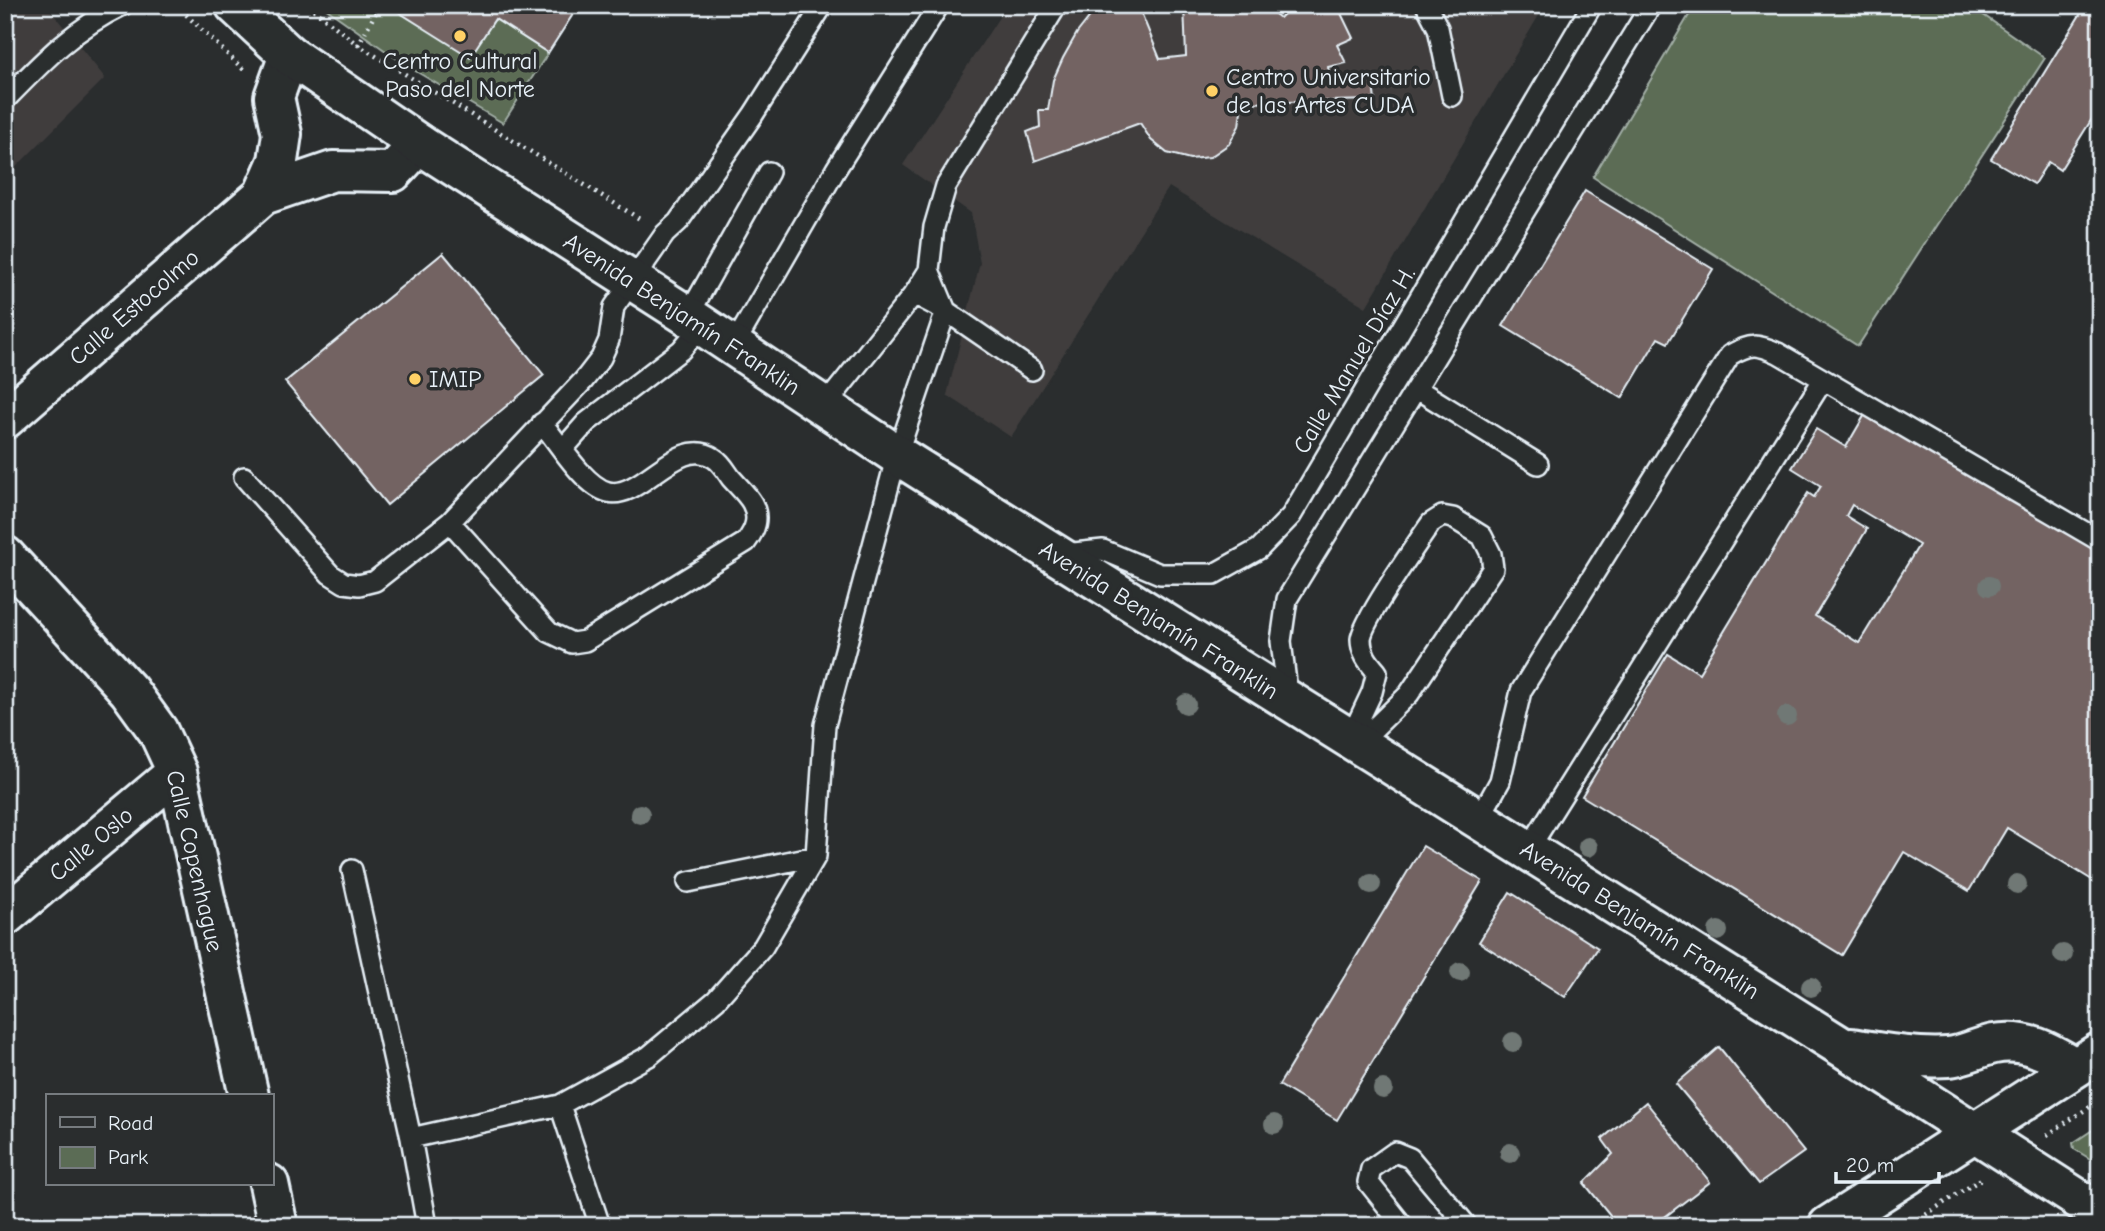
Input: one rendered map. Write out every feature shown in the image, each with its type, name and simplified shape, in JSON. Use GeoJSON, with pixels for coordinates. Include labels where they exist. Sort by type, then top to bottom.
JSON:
{"type":"FeatureCollection","features":[{"type":"Feature","properties":{"kind":"main road","name":"Avenida Benjamín Franklin"},"geometry":{"type":"LineString","coordinates":[[235,5],[289,55],[419,144],[695,321],[897,455],[1842,1047],[2100,1213]]}},
{"type":"Feature","properties":{"kind":"main road","name":"Calle Estocolmo"},"geometry":{"type":"LineString","coordinates":[[263,195],[278,161],[282,134],[274,97],[289,55]]}},
{"type":"Feature","properties":{"kind":"main road"},"geometry":{"type":"LineString","coordinates":[[282,134],[307,143],[319,152],[333,171]]}},
{"type":"Feature","properties":{"kind":"main road","name":"Calle Estocolmo"},"geometry":{"type":"LineString","coordinates":[[5,419],[263,195],[333,171],[393,172],[419,144]]}},
{"type":"Feature","properties":{"kind":"main road","name":"Calle Copenhague"},"geometry":{"type":"LineString","coordinates":[[5,556],[129,691],[158,730],[177,772],[249,1094]]}},
{"type":"Feature","properties":{"kind":"main road","name":"Calle Oslo"},"geometry":{"type":"LineString","coordinates":[[5,916],[177,772]]}},
{"type":"Feature","properties":{"kind":"main road"},"geometry":{"type":"LineString","coordinates":[[1842,1047],[1912,1056],[1950,1057],[1996,1044],[2020,1044],[2087,1060]]}},
{"type":"Feature","properties":{"kind":"main road"},"geometry":{"type":"LineString","coordinates":[[1828,1226],[2087,1060]]}},
{"type":"Feature","properties":{"kind":"main road"},"geometry":{"type":"LineString","coordinates":[[269,1186],[278,1226]]}},
{"type":"Feature","properties":{"kind":"lane"},"geometry":{"type":"LineString","coordinates":[[5,100],[58,46],[98,17],[123,5]]}},
{"type":"Feature","properties":{"kind":"lane"},"geometry":{"type":"LineString","coordinates":[[244,477],[330,574],[344,583],[359,585],[375,581],[450,522],[601,358],[609,340],[614,307],[754,115],[823,5]]}},
{"type":"Feature","properties":{"kind":"lane"},"geometry":{"type":"LineString","coordinates":[[733,347],[836,169],[939,5]]}},
{"type":"Feature","properties":{"kind":"lane"},"geometry":{"type":"LineString","coordinates":[[824,407],[914,294],[929,270],[934,227],[946,187],[1057,5]]}},
{"type":"Feature","properties":{"kind":"lane"},"geometry":{"type":"LineString","coordinates":[[1426,5],[1438,28],[1452,96]]}},
{"type":"Feature","properties":{"kind":"lane","name":"Calle Manuel Díaz H."},"geometry":{"type":"LineString","coordinates":[[1056,555],[1102,550],[1160,574],[1214,574],[1259,549],[1291,516],[1592,5]]}},
{"type":"Feature","properties":{"kind":"lane"},"geometry":{"type":"LineString","coordinates":[[1288,701],[1281,641],[1287,599],[1651,5]]}},
{"type":"Feature","properties":{"kind":"lane"},"geometry":{"type":"LineString","coordinates":[[564,449],[586,424],[681,350],[769,172]]}},
{"type":"Feature","properties":{"kind":"lane"},"geometry":{"type":"LineString","coordinates":[[411,1138],[560,1105],[649,1056],[716,1000],[763,947],[816,856],[825,725],[897,455],[946,311],[929,270]]}},
{"type":"Feature","properties":{"kind":"lane"},"geometry":{"type":"LineString","coordinates":[[914,294],[946,311],[1032,370]]}},
{"type":"Feature","properties":{"kind":"lane"},"geometry":{"type":"LineString","coordinates":[[1479,819],[1500,781],[1521,691],[1730,355],[1746,346],[1762,346],[2100,541]]}},
{"type":"Feature","properties":{"kind":"lane"},"geometry":{"type":"LineString","coordinates":[[1528,850],[1823,380]]}},
{"type":"Feature","properties":{"kind":"lane"},"geometry":{"type":"LineString","coordinates":[[1417,389],[1538,464]]}},
{"type":"Feature","properties":{"kind":"lane"},"geometry":{"type":"LineString","coordinates":[[450,522],[549,632],[572,643],[585,641],[746,542],[754,531],[756,517],[752,503],[716,459],[703,452],[674,460],[623,491],[612,493],[589,482],[542,423]]}},
{"type":"Feature","properties":{"kind":"lane"},"geometry":{"type":"LineString","coordinates":[[1442,516],[1453,517],[1482,536],[1491,554],[1493,568],[1409,694],[1354,741],[1377,672],[1364,656],[1361,637],[1370,617],[1431,523],[1442,516]]}},
{"type":"Feature","properties":{"kind":"lane"},"geometry":{"type":"LineString","coordinates":[[688,882],[816,856]]}},
{"type":"Feature","properties":{"kind":"lane"},"geometry":{"type":"LineString","coordinates":[[352,870],[411,1138],[427,1226]]}},
{"type":"Feature","properties":{"kind":"lane"},"geometry":{"type":"LineString","coordinates":[[560,1105],[600,1226]]}},
{"type":"Feature","properties":{"kind":"lane"},"geometry":{"type":"LineString","coordinates":[[1403,1226],[1368,1182],[1371,1168],[1395,1152],[1410,1158],[1467,1226]]}},
{"type":"Feature","properties":{"kind":"path"},"geometry":{"type":"LineString","coordinates":[[309,5],[358,45],[665,234]]}},
{"type":"Feature","properties":{"kind":"path"},"geometry":{"type":"LineString","coordinates":[[358,45],[380,5]]}},
{"type":"Feature","properties":{"kind":"shaded area"},"geometry":{"type":"Polygon","coordinates":[[[5,5],[46,5],[105,78],[5,178],[5,5]]]}},
{"type":"Feature","properties":{"kind":"shaded area"},"geometry":{"type":"Polygon","coordinates":[[[1007,5],[1545,5],[1366,307],[1169,187],[1011,437],[947,395],[980,263],[971,213],[903,165],[1007,5]]]}},
{"type":"Feature","properties":{"kind":"green space"},"geometry":{"type":"Polygon","coordinates":[[[321,5],[401,5],[397,11],[470,56],[495,19],[548,53],[503,123],[407,66],[321,5]]]}},
{"type":"Feature","properties":{"kind":"green space"},"geometry":{"type":"Polygon","coordinates":[[[1695,5],[1969,5],[2045,58],[1858,346],[1593,177],[1695,5]]]}},
{"type":"Feature","properties":{"kind":"green space"},"geometry":{"type":"Polygon","coordinates":[[[2100,1125],[2100,1165],[2074,1149],[2073,1143],[2100,1125]]]}},
{"type":"Feature","properties":{"kind":"building","name":"Centro Cultural Paso del Norte"},"geometry":{"type":"Polygon","coordinates":[[[401,5],[579,5],[548,53],[495,19],[470,57],[397,11],[401,5]]]}},
{"type":"Feature","properties":{"kind":"building","name":"Centro Universitario de las Artes CUDA"},"geometry":{"type":"Polygon","coordinates":[[[1099,5],[1138,5],[1160,59],[1186,56],[1184,5],[1264,5],[1280,18],[1293,5],[1337,5],[1353,38],[1337,45],[1346,63],[1328,67],[1331,82],[1372,78],[1375,100],[1242,103],[1239,126],[1229,144],[1210,157],[1190,159],[1167,153],[1151,140],[1140,123],[1035,161],[1027,132],[1040,127],[1039,110],[1048,110],[1053,80],[1063,58],[1077,33],[1099,5]]]}},
{"type":"Feature","properties":{"kind":"building"},"geometry":{"type":"Polygon","coordinates":[[[2086,5],[2100,5],[2100,106],[2060,170],[2048,162],[2034,184],[1991,159],[2086,5]]]}},
{"type":"Feature","properties":{"kind":"building"},"geometry":{"type":"Polygon","coordinates":[[[1585,191],[1713,269],[1668,343],[1658,338],[1622,398],[1503,326],[1585,191]]]}},
{"type":"Feature","properties":{"kind":"building","name":"IMIP"},"geometry":{"type":"Polygon","coordinates":[[[443,253],[544,375],[387,505],[285,382],[443,253]]]}},
{"type":"Feature","properties":{"kind":"building"},"geometry":{"type":"Polygon","coordinates":[[[1867,411],[2100,552],[2100,879],[2097,883],[2007,828],[1969,891],[1904,852],[1842,955],[1582,796],[1668,654],[1699,673],[1808,493],[1814,497],[1821,486],[1792,468],[1816,429],[1846,447],[1867,411]],[[1852,505],[1846,516],[1867,529],[1815,616],[1859,643],[1919,545],[1852,505]]]}},
{"type":"Feature","properties":{"kind":"building"},"geometry":{"type":"Polygon","coordinates":[[[1423,846],[1482,881],[1337,1120],[1279,1085],[1423,846]]]}},
{"type":"Feature","properties":{"kind":"building"},"geometry":{"type":"Polygon","coordinates":[[[1510,892],[1598,948],[1565,997],[1479,942],[1510,892]]]}},
{"type":"Feature","properties":{"kind":"building"},"geometry":{"type":"Polygon","coordinates":[[[1719,1047],[1804,1152],[1759,1184],[1676,1084],[1719,1047]]]}},
{"type":"Feature","properties":{"kind":"building"},"geometry":{"type":"Polygon","coordinates":[[[1646,1102],[1710,1182],[1653,1226],[1619,1226],[1584,1183],[1613,1154],[1602,1139],[1646,1102]]]}},
{"type":"Feature","properties":{"kind":"place","name":"Centro Cultural Paso del Norte"},"geometry":{"type":"Point","coordinates":[460,36]}},
{"type":"Feature","properties":{"kind":"place","name":"Centro Universitario de las Artes CUDA"},"geometry":{"type":"Point","coordinates":[1212,91]}},
{"type":"Feature","properties":{"kind":"place","name":"IMIP"},"geometry":{"type":"Point","coordinates":[415,379]}}]}
